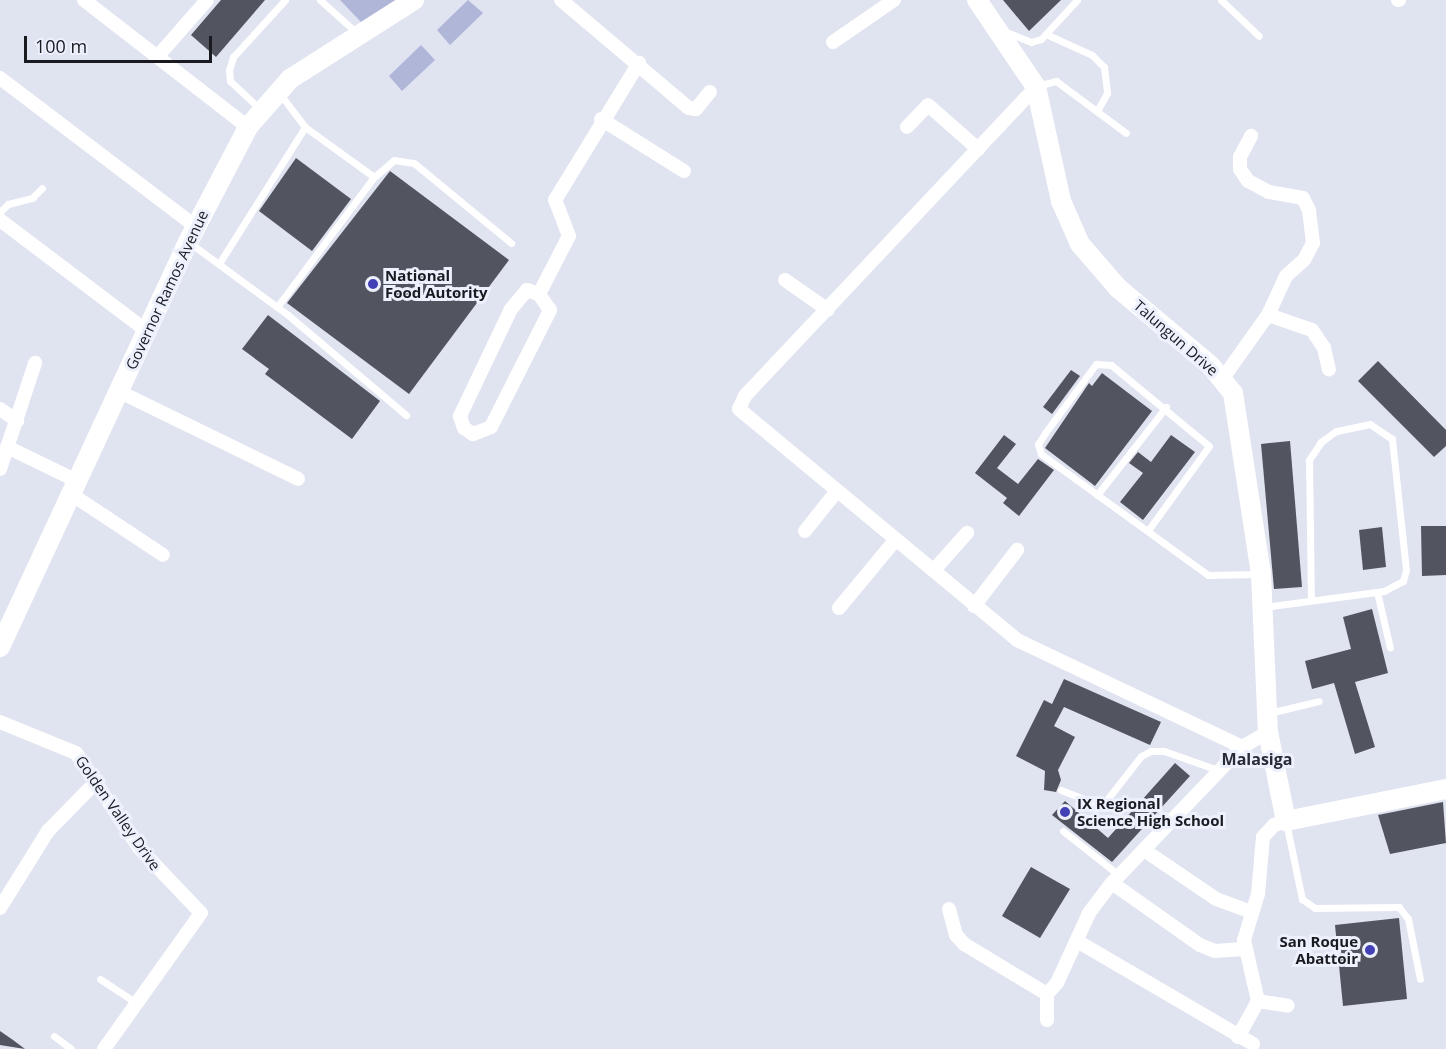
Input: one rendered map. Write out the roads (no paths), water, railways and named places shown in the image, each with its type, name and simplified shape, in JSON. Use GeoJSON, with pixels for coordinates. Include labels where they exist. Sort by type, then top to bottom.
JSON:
{"type":"FeatureCollection","features":[{"type":"Feature","properties":{"kind":"street"},"geometry":{"type":"LineString","coordinates":[[84,0],[248,128]]}},
{"type":"Feature","properties":{"kind":"street"},"geometry":{"type":"LineString","coordinates":[[158,56],[207,0]]}},
{"type":"Feature","properties":{"kind":"street","name":"Governor Ramos Avenue"},"geometry":{"type":"LineString","coordinates":[[0,647],[192,235],[260,109],[277,90],[414,0]]}},
{"type":"Feature","properties":{"kind":"street"},"geometry":{"type":"LineString","coordinates":[[561,0],[639,63],[688,108],[696,108],[710,92]]}},
{"type":"Feature","properties":{"kind":"street"},"geometry":{"type":"LineString","coordinates":[[833,42],[894,0]]}},
{"type":"Feature","properties":{"kind":"street","name":"Talungun Drive"},"geometry":{"type":"LineString","coordinates":[[976,0],[998,28],[1036,87],[1061,201],[1080,244],[1118,288],[1223,378],[1238,411],[1262,574],[1267,723],[1286,821]]}},
{"type":"Feature","properties":{"kind":"street"},"geometry":{"type":"LineString","coordinates":[[539,294],[569,236],[555,200],[601,119],[639,63]]}},
{"type":"Feature","properties":{"kind":"street"},"geometry":{"type":"LineString","coordinates":[[0,78],[192,235]]}},
{"type":"Feature","properties":{"kind":"street"},"geometry":{"type":"LineString","coordinates":[[1036,87],[746,396],[739,409],[975,606],[1043,655],[1242,747]]}},
{"type":"Feature","properties":{"kind":"street"},"geometry":{"type":"LineString","coordinates":[[907,127],[928,105],[978,149]]}},
{"type":"Feature","properties":{"kind":"street"},"geometry":{"type":"LineString","coordinates":[[601,119],[684,171]]}},
{"type":"Feature","properties":{"kind":"street"},"geometry":{"type":"LineString","coordinates":[[1223,378],[1268,315],[1286,276],[1304,260],[1313,243],[1313,230],[1303,198],[1248,181],[1240,169],[1240,157],[1251,136]]}},
{"type":"Feature","properties":{"kind":"street"},"geometry":{"type":"LineString","coordinates":[[0,220],[147,331]]}},
{"type":"Feature","properties":{"kind":"street"},"geometry":{"type":"LineString","coordinates":[[785,280],[828,310]]}},
{"type":"Feature","properties":{"kind":"street"},"geometry":{"type":"LineString","coordinates":[[527,290],[539,294],[550,310],[545,324],[491,427],[473,434],[464,428],[460,416],[511,309],[527,290]]}},
{"type":"Feature","properties":{"kind":"street"},"geometry":{"type":"LineString","coordinates":[[1268,315],[1312,330],[1324,348],[1329,369]]}},
{"type":"Feature","properties":{"kind":"street"},"geometry":{"type":"LineString","coordinates":[[0,469],[35,363]]}},
{"type":"Feature","properties":{"kind":"street"},"geometry":{"type":"LineString","coordinates":[[120,392],[298,478]]}},
{"type":"Feature","properties":{"kind":"street"},"geometry":{"type":"LineString","coordinates":[[0,409],[17,421]]}},
{"type":"Feature","properties":{"kind":"street"},"geometry":{"type":"LineString","coordinates":[[7,447],[74,487],[163,555]]}},
{"type":"Feature","properties":{"kind":"street"},"geometry":{"type":"LineString","coordinates":[[805,531],[837,492]]}},
{"type":"Feature","properties":{"kind":"street"},"geometry":{"type":"LineString","coordinates":[[934,570],[967,533]]}},
{"type":"Feature","properties":{"kind":"street"},"geometry":{"type":"LineString","coordinates":[[839,608],[896,540]]}},
{"type":"Feature","properties":{"kind":"street"},"geometry":{"type":"LineString","coordinates":[[975,606],[1017,550]]}},
{"type":"Feature","properties":{"kind":"street","name":"Golden Valley Drive"},"geometry":{"type":"LineString","coordinates":[[0,722],[67,746],[97,781],[140,849],[201,913],[135,1002],[104,1049]]}},
{"type":"Feature","properties":{"kind":"street"},"geometry":{"type":"LineString","coordinates":[[1047,1020],[1047,994],[1077,941],[1089,913],[1115,879],[1218,770],[1267,723]]}},
{"type":"Feature","properties":{"kind":"street"},"geometry":{"type":"LineString","coordinates":[[0,908],[48,831],[97,781]]}},
{"type":"Feature","properties":{"kind":"street"},"geometry":{"type":"LineString","coordinates":[[1238,1037],[1258,1001],[1244,949],[1263,837],[1274,825],[1286,821],[1446,789]]}},
{"type":"Feature","properties":{"kind":"street"},"geometry":{"type":"LineString","coordinates":[[1144,850],[1216,899],[1252,912]]}},
{"type":"Feature","properties":{"kind":"street"},"geometry":{"type":"LineString","coordinates":[[1115,879],[1200,945],[1215,951],[1244,949]]}},
{"type":"Feature","properties":{"kind":"street"},"geometry":{"type":"LineString","coordinates":[[949,909],[956,935],[964,944],[1047,994]]}},
{"type":"Feature","properties":{"kind":"street"},"geometry":{"type":"LineString","coordinates":[[1077,941],[1253,1044]]}},
{"type":"Feature","properties":{"kind":"street"},"geometry":{"type":"LineString","coordinates":[[1258,1001],[1288,1006]]}},
{"type":"Feature","properties":{"kind":"lane"},"geometry":{"type":"LineString","coordinates":[[260,109],[230,81],[229,69],[233,57],[285,0]]}},
{"type":"Feature","properties":{"kind":"lane"},"geometry":{"type":"LineString","coordinates":[[320,0],[359,34]]}},
{"type":"Feature","properties":{"kind":"lane"},"geometry":{"type":"LineString","coordinates":[[998,28],[1031,42],[1048,35],[1077,0]]}},
{"type":"Feature","properties":{"kind":"lane"},"geometry":{"type":"LineString","coordinates":[[1221,0],[1259,36]]}},
{"type":"Feature","properties":{"kind":"lane"},"geometry":{"type":"LineString","coordinates":[[1048,35],[1092,55],[1104,67],[1107,93],[1097,111]]}},
{"type":"Feature","properties":{"kind":"lane"},"geometry":{"type":"LineString","coordinates":[[1036,87],[1056,81],[1126,133]]}},
{"type":"Feature","properties":{"kind":"lane"},"geometry":{"type":"LineString","coordinates":[[277,90],[305,127],[374,177]]}},
{"type":"Feature","properties":{"kind":"lane"},"geometry":{"type":"LineString","coordinates":[[220,262],[305,127]]}},
{"type":"Feature","properties":{"kind":"lane"},"geometry":{"type":"LineString","coordinates":[[277,307],[374,177],[394,160],[414,163],[511,243]]}},
{"type":"Feature","properties":{"kind":"lane"},"geometry":{"type":"LineString","coordinates":[[0,212],[8,204],[32,198],[42,188]]}},
{"type":"Feature","properties":{"kind":"lane"},"geometry":{"type":"LineString","coordinates":[[192,235],[220,262],[406,415]]}},
{"type":"Feature","properties":{"kind":"lane"},"geometry":{"type":"LineString","coordinates":[[1149,529],[1209,452],[1206,440],[1111,365],[1096,364],[1038,444],[1041,454],[1096,495],[1149,529],[1208,575],[1262,574]]}},
{"type":"Feature","properties":{"kind":"lane"},"geometry":{"type":"LineString","coordinates":[[1096,495],[1166,407]]}},
{"type":"Feature","properties":{"kind":"lane"},"geometry":{"type":"LineString","coordinates":[[1264,607],[1311,598],[1377,592],[1398,587],[1406,570],[1395,452],[1385,430],[1370,423],[1352,424],[1321,442],[1309,460],[1311,598]]}},
{"type":"Feature","properties":{"kind":"lane"},"geometry":{"type":"LineString","coordinates":[[1377,592],[1390,648]]}},
{"type":"Feature","properties":{"kind":"lane"},"geometry":{"type":"LineString","coordinates":[[1267,723],[1319,701]]}},
{"type":"Feature","properties":{"kind":"lane"},"geometry":{"type":"LineString","coordinates":[[1061,790],[1102,806],[1141,756],[1151,752],[1164,751],[1218,770]]}},
{"type":"Feature","properties":{"kind":"lane"},"geometry":{"type":"LineString","coordinates":[[1286,821],[1302,899],[1315,908],[1399,907],[1408,919],[1420,979]]}},
{"type":"Feature","properties":{"kind":"lane"},"geometry":{"type":"LineString","coordinates":[[1063,831],[1115,879]]}},
{"type":"Feature","properties":{"kind":"lane"},"geometry":{"type":"LineString","coordinates":[[100,979],[135,1002]]}},
{"type":"Feature","properties":{"kind":"lane"},"geometry":{"type":"LineString","coordinates":[[54,1036],[71,1049]]}},
{"type":"Feature","properties":{"kind":"place","name":"National Food Autority"},"geometry":{"type":"Point","coordinates":[373,284]}},
{"type":"Feature","properties":{"kind":"place","name":"IX Regional Science High School"},"geometry":{"type":"Point","coordinates":[1065,812]}},
{"type":"Feature","properties":{"kind":"place","name":"San Roque Abattoir"},"geometry":{"type":"Point","coordinates":[1370,950]}},
{"type":"Feature","properties":{"kind":"district","name":"Malasiga"},"geometry":{"type":"Point","coordinates":[1257,759]}}]}
